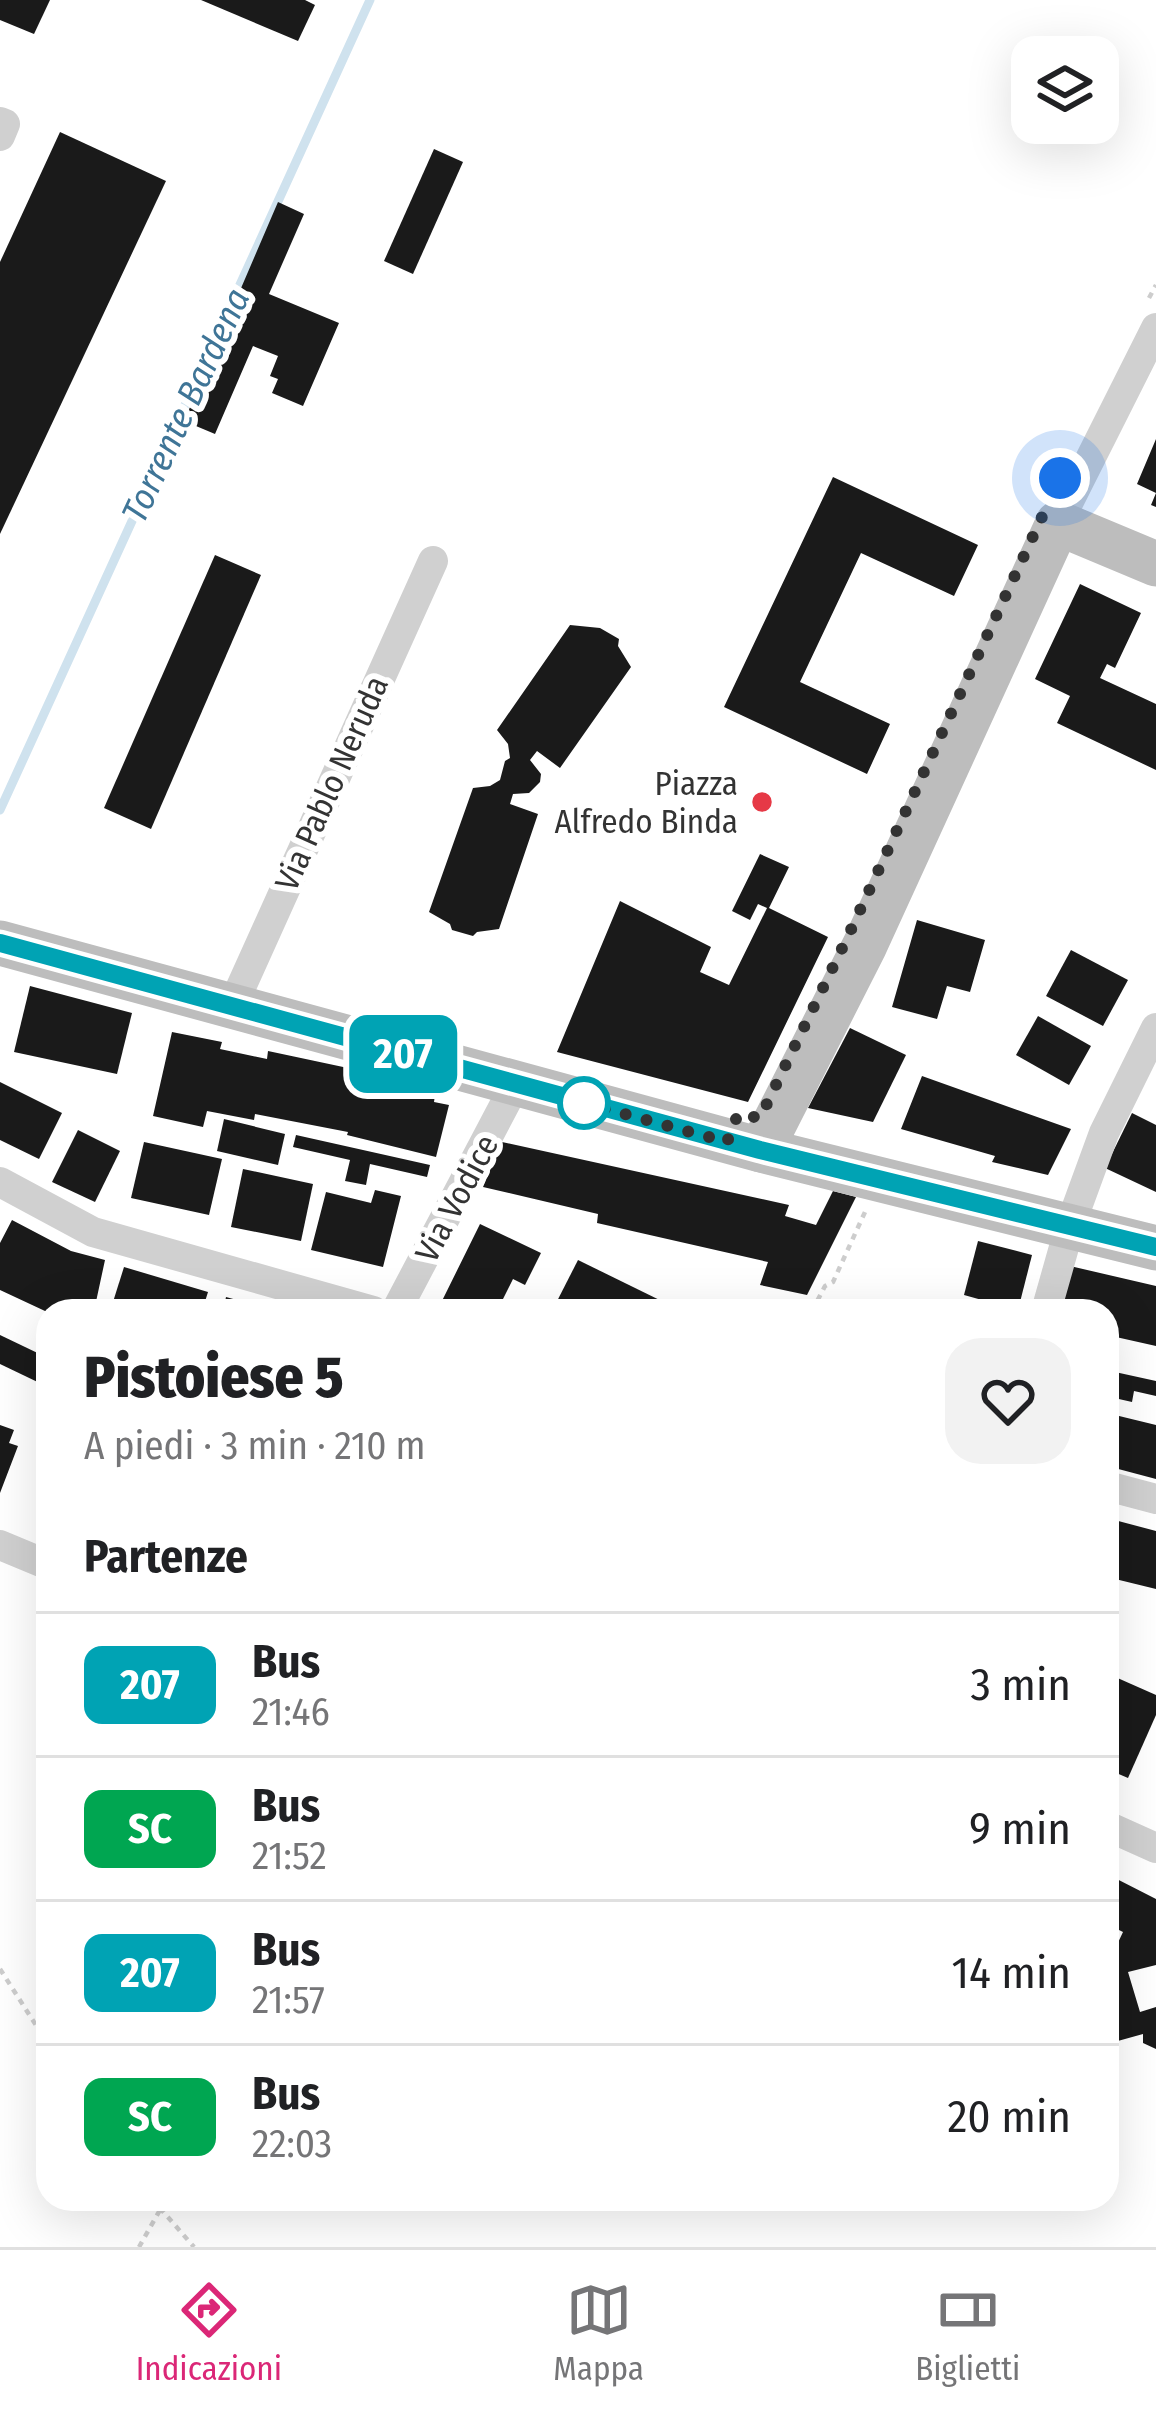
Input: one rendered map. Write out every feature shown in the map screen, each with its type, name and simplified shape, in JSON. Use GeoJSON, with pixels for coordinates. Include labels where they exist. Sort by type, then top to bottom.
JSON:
{"type":"FeatureCollection","features":[{"type":"Feature","properties":{"kind":"main road"},"geometry":{"type":"LineString","coordinates":[[760,1150],[865,945],[1058,523],[1156,564]]}},
{"type":"Feature","properties":{"kind":"main road"},"geometry":{"type":"LineString","coordinates":[[0,943],[760,1150],[1156,1247]]}},
{"type":"Feature","properties":{"kind":"street"},"geometry":{"type":"LineString","coordinates":[[1058,523],[1151,317]]}},
{"type":"Feature","properties":{"kind":"street","name":"Via Pablo Neruda"},"geometry":{"type":"LineString","coordinates":[[232,1007],[433,561]]}},
{"type":"Feature","properties":{"kind":"street"},"geometry":{"type":"LineString","coordinates":[[1049,1299],[1104,1132],[1156,1028]]}},
{"type":"Feature","properties":{"kind":"street","name":"Via Vodice"},"geometry":{"type":"LineString","coordinates":[[402,1299],[515,1085]]}},
{"type":"Feature","properties":{"kind":"street"},"geometry":{"type":"LineString","coordinates":[[0,1182],[94,1232],[331,1299]]}},
{"type":"Feature","properties":{"kind":"street"},"geometry":{"type":"LineString","coordinates":[[1119,1489],[1156,1499]]}},
{"type":"Feature","properties":{"kind":"street"},"geometry":{"type":"LineString","coordinates":[[0,1545],[36,1560]]}},
{"type":"Feature","properties":{"kind":"street"},"geometry":{"type":"LineString","coordinates":[[1119,1831],[1156,1848]]}},
{"type":"Feature","properties":{"kind":"path"},"geometry":{"type":"LineString","coordinates":[[1151,317],[1156,285]]}},
{"type":"Feature","properties":{"kind":"path"},"geometry":{"type":"LineString","coordinates":[[818,1299],[833,1282],[878,1179]]}},
{"type":"Feature","properties":{"kind":"path"},"geometry":{"type":"LineString","coordinates":[[0,1969],[36,2025]]}},
{"type":"Feature","properties":{"kind":"path"},"geometry":{"type":"LineString","coordinates":[[139,2247],[159,2211]]}},
{"type":"Feature","properties":{"kind":"path"},"geometry":{"type":"LineString","coordinates":[[161,2211],[194,2247]]}},
{"type":"Feature","properties":{"kind":"building"},"geometry":{"type":"Polygon","coordinates":[[[0,0],[50,0],[34,34],[0,20],[0,0]]]}},
{"type":"Feature","properties":{"kind":"building"},"geometry":{"type":"Polygon","coordinates":[[[201,0],[305,0],[315,5],[298,41],[201,0]]]}},
{"type":"Feature","properties":{"kind":"building"},"geometry":{"type":"Polygon","coordinates":[[[60,132],[166,181],[0,534],[0,262],[60,132]]]}},
{"type":"Feature","properties":{"kind":"building"},"geometry":{"type":"Polygon","coordinates":[[[434,149],[463,162],[413,274],[384,261],[434,149]]]}},
{"type":"Feature","properties":{"kind":"building"},"geometry":{"type":"Polygon","coordinates":[[[278,202],[304,214],[269,294],[339,323],[303,406],[272,393],[278,379],[270,376],[278,356],[253,346],[215,434],[184,421],[278,202]]]}},
{"type":"Feature","properties":{"kind":"building"},"geometry":{"type":"Polygon","coordinates":[[[1156,439],[1156,493],[1137,484],[1156,439]]]}},
{"type":"Feature","properties":{"kind":"building"},"geometry":{"type":"Polygon","coordinates":[[[833,477],[978,545],[954,596],[861,553],[800,682],[890,724],[867,774],[724,707],[833,477]]]}},
{"type":"Feature","properties":{"kind":"building"},"geometry":{"type":"Polygon","coordinates":[[[215,555],[261,575],[151,829],[104,808],[215,555]]]}},
{"type":"Feature","properties":{"kind":"building"},"geometry":{"type":"Polygon","coordinates":[[[1080,584],[1141,613],[1115,668],[1107,664],[1100,678],[1156,704],[1156,770],[1057,723],[1070,696],[1035,679],[1080,584]]]}},
{"type":"Feature","properties":{"kind":"building"},"geometry":{"type":"Polygon","coordinates":[[[570,625],[600,628],[619,639],[618,646],[631,667],[560,768],[537,751],[530,760],[541,774],[540,782],[529,793],[513,794],[510,804],[538,814],[499,929],[473,936],[452,930],[429,912],[473,788],[500,780],[510,758],[508,744],[497,730],[570,625]]]}},
{"type":"Feature","properties":{"kind":"building"},"geometry":{"type":"Polygon","coordinates":[[[760,854],[789,867],[769,908],[828,937],[748,1102],[557,1052],[620,901],[711,947],[700,972],[729,985],[767,908],[758,904],[750,920],[732,911],[760,854]]]}},
{"type":"Feature","properties":{"kind":"building"},"geometry":{"type":"Polygon","coordinates":[[[917,920],[985,940],[970,992],[947,986],[937,1019],[892,1007],[917,920]]]}},
{"type":"Feature","properties":{"kind":"building"},"geometry":{"type":"Polygon","coordinates":[[[1071,950],[1128,980],[1103,1026],[1046,996],[1071,950]]]}},
{"type":"Feature","properties":{"kind":"building"},"geometry":{"type":"Polygon","coordinates":[[[30,986],[132,1013],[117,1074],[14,1052],[30,986]]]}},
{"type":"Feature","properties":{"kind":"building"},"geometry":{"type":"Polygon","coordinates":[[[1038,1016],[1091,1046],[1069,1085],[1016,1055],[1038,1016]]]}},
{"type":"Feature","properties":{"kind":"building"},"geometry":{"type":"Polygon","coordinates":[[[850,1028],[906,1055],[873,1122],[808,1108],[850,1028]]]}},
{"type":"Feature","properties":{"kind":"building"},"geometry":{"type":"Polygon","coordinates":[[[172,1032],[222,1042],[220,1049],[267,1059],[268,1051],[362,1071],[361,1077],[435,1095],[434,1102],[449,1105],[436,1157],[348,1132],[255,1114],[254,1120],[207,1111],[203,1127],[153,1116],[172,1032]]]}},
{"type":"Feature","properties":{"kind":"building"},"geometry":{"type":"Polygon","coordinates":[[[922,1076],[1071,1129],[1048,1175],[992,1162],[995,1156],[901,1129],[922,1076]]]}},
{"type":"Feature","properties":{"kind":"building"},"geometry":{"type":"Polygon","coordinates":[[[0,1082],[62,1113],[39,1159],[0,1140],[0,1082]]]}},
{"type":"Feature","properties":{"kind":"building"},"geometry":{"type":"Polygon","coordinates":[[[1132,1113],[1156,1125],[1156,1192],[1105,1168],[1132,1113]]]}},
{"type":"Feature","properties":{"kind":"building"},"geometry":{"type":"Polygon","coordinates":[[[224,1119],[285,1134],[278,1165],[217,1151],[224,1119]]]}},
{"type":"Feature","properties":{"kind":"building"},"geometry":{"type":"Polygon","coordinates":[[[78,1130],[120,1151],[95,1202],[52,1182],[78,1130]]]}},
{"type":"Feature","properties":{"kind":"building"},"geometry":{"type":"Polygon","coordinates":[[[296,1135],[430,1165],[427,1177],[370,1164],[366,1185],[345,1181],[350,1160],[293,1147],[296,1135]]]}},
{"type":"Feature","properties":{"kind":"building"},"geometry":{"type":"Polygon","coordinates":[[[144,1142],[222,1159],[209,1215],[131,1198],[144,1142]]]}},
{"type":"Feature","properties":{"kind":"building"},"geometry":{"type":"Polygon","coordinates":[[[502,1142],[789,1205],[785,1216],[816,1225],[833,1191],[856,1197],[807,1295],[760,1285],[768,1262],[597,1223],[598,1214],[483,1187],[502,1142]]]}},
{"type":"Feature","properties":{"kind":"building"},"geometry":{"type":"Polygon","coordinates":[[[243,1169],[313,1184],[301,1241],[231,1227],[243,1169]]]}},
{"type":"Feature","properties":{"kind":"building"},"geometry":{"type":"Polygon","coordinates":[[[375,1190],[401,1196],[383,1267],[311,1250],[326,1192],[371,1203],[375,1190]]]}},
{"type":"Feature","properties":{"kind":"building"},"geometry":{"type":"Polygon","coordinates":[[[12,1220],[71,1251],[105,1260],[97,1299],[36,1299],[36,1307],[0,1290],[0,1243],[12,1220]]]}},
{"type":"Feature","properties":{"kind":"building"},"geometry":{"type":"Polygon","coordinates":[[[480,1224],[541,1253],[525,1285],[513,1279],[503,1299],[443,1299],[480,1224]]]}},
{"type":"Feature","properties":{"kind":"building"},"geometry":{"type":"Polygon","coordinates":[[[978,1241],[1032,1255],[1021,1299],[964,1295],[978,1241]]]}},
{"type":"Feature","properties":{"kind":"building"},"geometry":{"type":"Polygon","coordinates":[[[578,1260],[658,1299],[558,1299],[578,1260]]]}},
{"type":"Feature","properties":{"kind":"building"},"geometry":{"type":"Polygon","coordinates":[[[1070,1266],[1156,1286],[1156,1346],[1119,1338],[1119,1299],[1062,1299],[1070,1266]]]}},
{"type":"Feature","properties":{"kind":"building"},"geometry":{"type":"Polygon","coordinates":[[[124,1267],[208,1292],[206,1299],[114,1299],[124,1267]]]}},
{"type":"Feature","properties":{"kind":"building"},"geometry":{"type":"Polygon","coordinates":[[[0,1335],[36,1352],[36,1381],[0,1364],[0,1335]]]}},
{"type":"Feature","properties":{"kind":"building"},"geometry":{"type":"Polygon","coordinates":[[[1119,1373],[1156,1381],[1156,1396],[1134,1391],[1132,1402],[1119,1399],[1119,1373]]]}},
{"type":"Feature","properties":{"kind":"building"},"geometry":{"type":"Polygon","coordinates":[[[1119,1416],[1156,1425],[1156,1479],[1119,1469],[1119,1416]]]}},
{"type":"Feature","properties":{"kind":"building"},"geometry":{"type":"Polygon","coordinates":[[[0,1425],[14,1430],[9,1443],[18,1446],[0,1493],[0,1425]]]}},
{"type":"Feature","properties":{"kind":"building"},"geometry":{"type":"Polygon","coordinates":[[[1119,1521],[1156,1531],[1156,1589],[1119,1580],[1119,1521]]]}},
{"type":"Feature","properties":{"kind":"building"},"geometry":{"type":"Polygon","coordinates":[[[1119,1679],[1156,1695],[1156,1715],[1128,1778],[1119,1774],[1119,1679]]]}},
{"type":"Feature","properties":{"kind":"building"},"geometry":{"type":"Polygon","coordinates":[[[1119,1880],[1156,1899],[1156,1965],[1128,1972],[1140,2012],[1156,2007],[1156,2049],[1143,2043],[1143,2034],[1119,2041],[1119,1940],[1123,1932],[1119,1930],[1119,1880]]]}},
{"type":"Feature","properties":{"kind":"waterway","name":"Torrente Bardena"},"geometry":{"type":"LineString","coordinates":[[0,810],[370,0]]}},
{"type":"Feature","properties":{"kind":"bus line","name":"207"},"geometry":{"type":"LineString","coordinates":[[0,943],[760,1150],[1156,1247]]}},
{"type":"Feature","properties":{"kind":"place","name":"Piazza Alfredo Binda"},"geometry":{"type":"Point","coordinates":[762,802]}},
{"type":"Feature","properties":{"kind":"route"},"geometry":{"type":"LineString","coordinates":[[584,1103],[727,1142],[738,1114],[760,1118],[1060,478]]}}]}
